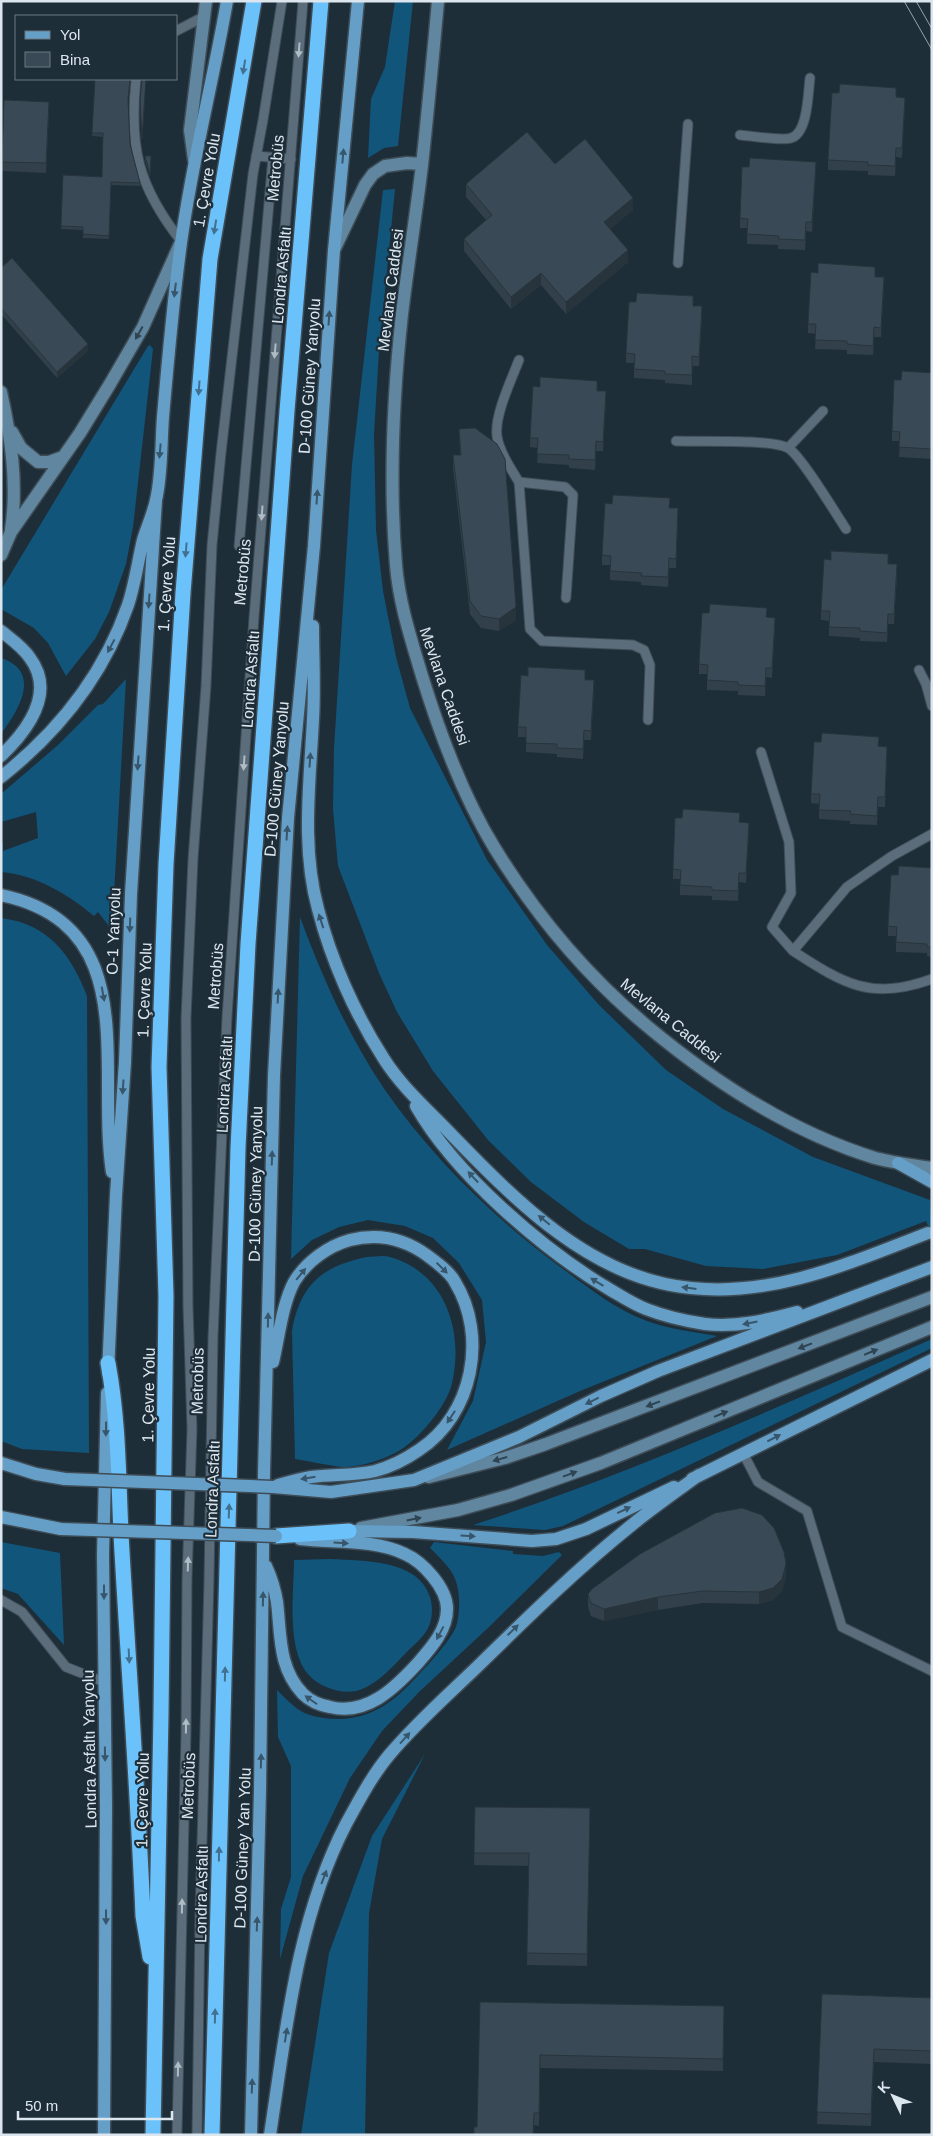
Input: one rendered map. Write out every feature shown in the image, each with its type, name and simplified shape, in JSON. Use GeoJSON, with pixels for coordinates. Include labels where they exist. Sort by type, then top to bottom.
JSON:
{"type":"FeatureCollection","features":[{"type":"Feature","properties":{"kind":"highway","name":"1. Çevre Yolu"},"geometry":{"type":"LineString","coordinates":[[156,1984],[166,1296],[159,1067],[166,864],[183,593],[210,259],[254,1]]}},
{"type":"Feature","properties":{"kind":"highway"},"geometry":{"type":"LineString","coordinates":[[318,37],[321,1]]}},
{"type":"Feature","properties":{"kind":"highway"},"geometry":{"type":"LineString","coordinates":[[318,37],[327,1]]}},
{"type":"Feature","properties":{"kind":"highway","name":"Londra Asfaltı"},"geometry":{"type":"LineString","coordinates":[[212,2135],[238,1148],[247,953],[287,411],[318,37]]}},
{"type":"Feature","properties":{"kind":"highway"},"geometry":{"type":"LineString","coordinates":[[108,1363],[115,1403],[118,1448],[143,1916],[156,1984],[153,2135]]}},
{"type":"Feature","properties":{"kind":"highway"},"geometry":{"type":"LineString","coordinates":[[276,1536],[349,1531]]}},
{"type":"Feature","properties":{"kind":"main road"},"geometry":{"type":"LineString","coordinates":[[194,162],[190,130],[206,1]]}},
{"type":"Feature","properties":{"kind":"main road"},"geometry":{"type":"LineString","coordinates":[[1,777],[36,746],[66,714],[89,684],[113,644],[128,604],[143,540],[156,500],[171,320],[181,241],[194,162],[216,69],[226,1]]}},
{"type":"Feature","properties":{"kind":"main road","name":"D-100 Güney Yanyolu"},"geometry":{"type":"LineString","coordinates":[[264,1562],[274,1075],[283,900],[288,818],[314,546],[334,250],[358,1]]}},
{"type":"Feature","properties":{"kind":"main road","name":"Mevlana Caddesi"},"geometry":{"type":"LineString","coordinates":[[438,1],[422,164],[402,312],[393,424],[393,514],[396,567],[402,608],[436,722],[472,803],[494,846],[542,915],[591,974],[619,1003],[688,1059],[739,1094],[787,1120],[845,1147],[898,1163],[932,1168]]}},
{"type":"Feature","properties":{"kind":"main road"},"geometry":{"type":"LineString","coordinates":[[334,250],[364,185],[373,174],[385,166],[407,163],[422,164]]}},
{"type":"Feature","properties":{"kind":"main road"},"geometry":{"type":"LineString","coordinates":[[1,555],[11,532],[80,434],[143,327],[181,241]]}},
{"type":"Feature","properties":{"kind":"main road"},"geometry":{"type":"LineString","coordinates":[[1,392],[9,428],[15,492],[11,532]]}},
{"type":"Feature","properties":{"kind":"main road"},"geometry":{"type":"LineString","coordinates":[[9,428],[21,448],[38,462],[49,462],[63,457]]}},
{"type":"Feature","properties":{"kind":"main road","name":"O-1 Yanyolu"},"geometry":{"type":"LineString","coordinates":[[108,1363],[125,1062],[138,766],[156,500]]}},
{"type":"Feature","properties":{"kind":"main road"},"geometry":{"type":"LineString","coordinates":[[314,546],[313,717],[308,810],[309,860],[315,898],[338,967],[362,1021],[417,1109],[448,1151],[482,1188],[521,1224],[554,1252],[589,1277],[645,1308],[703,1324],[734,1326],[865,1294]]}},
{"type":"Feature","properties":{"kind":"main road"},"geometry":{"type":"LineString","coordinates":[[1,631],[30,657],[39,674],[41,693],[37,707],[25,730],[1,756]]}},
{"type":"Feature","properties":{"kind":"main road"},"geometry":{"type":"LineString","coordinates":[[1,895],[39,907],[64,924],[75,934],[90,955],[96,968],[105,1007],[110,1156],[116,1195]]}},
{"type":"Feature","properties":{"kind":"main road"},"geometry":{"type":"LineString","coordinates":[[406,1089],[493,1178],[554,1229],[604,1262],[655,1283],[692,1289],[728,1289],[807,1278],[928,1233]]}},
{"type":"Feature","properties":{"kind":"main road"},"geometry":{"type":"LineString","coordinates":[[898,1163],[932,1182]]}},
{"type":"Feature","properties":{"kind":"main road"},"geometry":{"type":"LineString","coordinates":[[267,1387],[287,1298],[295,1281],[312,1260],[336,1244],[380,1237],[402,1241],[419,1249],[455,1280],[466,1304],[474,1337],[470,1374],[462,1400],[449,1421],[421,1449],[403,1460],[374,1471],[312,1477],[273,1486]]}},
{"type":"Feature","properties":{"kind":"main road"},"geometry":{"type":"LineString","coordinates":[[414,1480],[519,1438],[601,1396],[658,1371],[865,1294],[930,1267]]}},
{"type":"Feature","properties":{"kind":"main road"},"geometry":{"type":"LineString","coordinates":[[1,1463],[36,1474],[65,1479],[273,1486],[330,1492],[414,1480],[458,1471],[546,1444],[932,1297]]}},
{"type":"Feature","properties":{"kind":"main road"},"geometry":{"type":"LineString","coordinates":[[349,1531],[458,1510],[511,1495],[601,1463],[932,1328]]}},
{"type":"Feature","properties":{"kind":"main road"},"geometry":{"type":"LineString","coordinates":[[349,1531],[413,1532],[532,1541],[556,1539],[586,1529],[932,1360]]}},
{"type":"Feature","properties":{"kind":"main road","name":"Londra Asfaltı Yanyolu"},"geometry":{"type":"LineString","coordinates":[[104,2135],[106,1935],[103,1555],[108,1363]]}},
{"type":"Feature","properties":{"kind":"main road"},"geometry":{"type":"LineString","coordinates":[[270,2135],[291,2002],[304,1940],[317,1895],[346,1824],[367,1788],[389,1756],[420,1721],[515,1628],[634,1523],[699,1475]]}},
{"type":"Feature","properties":{"kind":"main road"},"geometry":{"type":"LineString","coordinates":[[1,1517],[61,1529],[276,1536],[384,1547],[408,1555],[424,1567],[443,1592],[447,1608],[443,1627],[430,1649],[412,1669],[391,1690],[376,1700],[358,1708],[336,1709],[317,1704],[298,1689],[285,1667],[281,1653],[277,1600],[264,1562]]}},
{"type":"Feature","properties":{"kind":"main road","name":"D-100 Güney Yan Yolu"},"geometry":{"type":"LineString","coordinates":[[251,2135],[264,1562]]}},
{"type":"Feature","properties":{"kind":"lane"},"geometry":{"type":"LineString","coordinates":[[177,2135],[186,1732],[187,1579],[192,1429],[188,1307],[186,1018],[193,859],[206,686],[212,544],[237,305],[256,156],[282,1]]}},
{"type":"Feature","properties":{"kind":"lane","name":"Metrobüs"},"geometry":{"type":"LineString","coordinates":[[198,2135],[200,1916],[209,1580],[212,1337],[223,1109],[254,617],[303,1]]}},
{"type":"Feature","properties":{"kind":"lane"},"geometry":{"type":"LineString","coordinates":[[178,30],[205,16]]}},
{"type":"Feature","properties":{"kind":"lane"},"geometry":{"type":"LineString","coordinates":[[740,135],[790,139],[799,134],[804,120],[810,78]]}},
{"type":"Feature","properties":{"kind":"lane"},"geometry":{"type":"LineString","coordinates":[[136,80],[133,132],[139,165],[151,198],[181,241]]}},
{"type":"Feature","properties":{"kind":"lane"},"geometry":{"type":"LineString","coordinates":[[678,263],[688,124]]}},
{"type":"Feature","properties":{"kind":"lane"},"geometry":{"type":"LineString","coordinates":[[256,156],[291,158]]}},
{"type":"Feature","properties":{"kind":"lane"},"geometry":{"type":"LineString","coordinates":[[239,546],[273,157]]}},
{"type":"Feature","properties":{"kind":"lane"},"geometry":{"type":"LineString","coordinates":[[519,360],[502,400],[497,435],[510,468],[519,482],[530,629],[542,641],[633,645],[644,650],[650,665],[648,720]]}},
{"type":"Feature","properties":{"kind":"lane"},"geometry":{"type":"LineString","coordinates":[[788,448],[823,411]]}},
{"type":"Feature","properties":{"kind":"lane"},"geometry":{"type":"LineString","coordinates":[[676,441],[764,443],[788,448],[803,465],[846,529]]}},
{"type":"Feature","properties":{"kind":"lane"},"geometry":{"type":"LineString","coordinates":[[519,482],[565,487],[573,495],[566,598]]}},
{"type":"Feature","properties":{"kind":"lane"},"geometry":{"type":"LineString","coordinates":[[919,670],[929,682],[932,706]]}},
{"type":"Feature","properties":{"kind":"lane"},"geometry":{"type":"LineString","coordinates":[[761,752],[789,842],[791,894],[772,927],[793,951],[828,974],[861,988],[907,988],[932,979]]}},
{"type":"Feature","properties":{"kind":"lane"},"geometry":{"type":"LineString","coordinates":[[793,951],[847,886],[892,856],[932,834]]}},
{"type":"Feature","properties":{"kind":"lane"},"geometry":{"type":"LineString","coordinates":[[743,1453],[758,1482],[807,1511],[842,1627],[932,1671]]}},
{"type":"Feature","properties":{"kind":"lane"},"geometry":{"type":"LineString","coordinates":[[1,1600],[22,1612],[66,1667],[104,1682]]}},
{"type":"Feature","properties":{"kind":"shaded area"},"geometry":{"type":"Polygon","coordinates":[[[395,1],[413,1],[398,146],[384,148],[368,158],[371,99],[385,67],[395,1]]]}},
{"type":"Feature","properties":{"kind":"shaded area"},"geometry":{"type":"Polygon","coordinates":[[[395,189],[379,351],[374,434],[376,530],[383,591],[396,657],[410,708],[487,860],[547,945],[599,1005],[666,1070],[723,1109],[813,1157],[930,1200],[932,1235],[926,1221],[837,1255],[763,1269],[706,1266],[645,1249],[629,1249],[584,1222],[531,1182],[488,1140],[433,1071],[397,1012],[379,973],[338,866],[333,809],[334,748],[352,465],[383,190],[395,189]]]}},
{"type":"Feature","properties":{"kind":"shaded area"},"geometry":{"type":"Polygon","coordinates":[[[150,345],[153,349],[133,527],[126,564],[109,612],[95,639],[66,676],[48,643],[34,628],[1,609],[1,590],[150,345]]]}},
{"type":"Feature","properties":{"kind":"shaded area"},"geometry":{"type":"Polygon","coordinates":[[[1,658],[14,664],[21,673],[24,682],[20,704],[1,734],[1,658]]]}},
{"type":"Feature","properties":{"kind":"shaded area"},"geometry":{"type":"Polygon","coordinates":[[[126,679],[112,930],[98,912],[94,916],[73,900],[51,887],[27,877],[1,872],[1,843],[3,842],[3,851],[38,838],[36,812],[1,822],[1,794],[58,745],[98,705],[103,704],[126,679]]]}},
{"type":"Feature","properties":{"kind":"shaded area"},"geometry":{"type":"Polygon","coordinates":[[[300,917],[337,1006],[372,1070],[424,1140],[467,1187],[538,1250],[593,1291],[624,1311],[655,1324],[717,1336],[580,1391],[447,1450],[473,1401],[486,1342],[482,1300],[459,1263],[433,1238],[405,1226],[368,1220],[339,1227],[312,1240],[291,1259],[300,917]]]}},
{"type":"Feature","properties":{"kind":"shaded area"},"geometry":{"type":"Polygon","coordinates":[[[1,918],[18,921],[45,934],[65,954],[81,981],[87,996],[89,1453],[22,1449],[1,1441],[1,918]]]}},
{"type":"Feature","properties":{"kind":"shaded area"},"geometry":{"type":"Polygon","coordinates":[[[387,1256],[410,1265],[426,1277],[438,1291],[447,1308],[453,1327],[455,1367],[451,1387],[436,1415],[428,1425],[412,1442],[390,1456],[350,1467],[332,1466],[295,1459],[292,1331],[296,1315],[307,1290],[316,1280],[337,1266],[367,1257],[387,1256]]]}},
{"type":"Feature","properties":{"kind":"shaded area"},"geometry":{"type":"Polygon","coordinates":[[[932,1339],[932,1348],[563,1526],[545,1530],[473,1525],[590,1484],[705,1438],[932,1339]]]}},
{"type":"Feature","properties":{"kind":"shaded area"},"geometry":{"type":"Polygon","coordinates":[[[1,1542],[60,1553],[64,1645],[18,1594],[1,1588],[1,1542]]]}},
{"type":"Feature","properties":{"kind":"shaded area"},"geometry":{"type":"Polygon","coordinates":[[[434,1542],[513,1551],[513,1554],[543,1556],[559,1552],[562,1555],[419,1692],[382,1731],[350,1778],[303,1876],[280,1959],[281,1909],[291,1877],[291,1766],[278,1737],[277,1690],[295,1707],[307,1714],[341,1719],[376,1710],[404,1690],[440,1650],[456,1627],[459,1606],[457,1585],[450,1569],[430,1548],[434,1542]]]}},
{"type":"Feature","properties":{"kind":"shaded area"},"geometry":{"type":"Polygon","coordinates":[[[331,1559],[373,1562],[402,1569],[414,1575],[424,1585],[431,1601],[432,1614],[430,1622],[422,1637],[383,1676],[363,1689],[350,1692],[330,1689],[318,1683],[308,1674],[301,1663],[294,1635],[294,1560],[331,1559]]]}},
{"type":"Feature","properties":{"kind":"shaded area"},"geometry":{"type":"Polygon","coordinates":[[[425,1754],[382,1839],[369,1913],[365,2135],[301,2135],[329,1953],[372,1836],[425,1754]]]}},
{"type":"Feature","properties":{"kind":"building"},"geometry":{"type":"Polygon","coordinates":[[[95,80],[130,80],[128,100],[130,144],[140,183],[111,182],[109,236],[83,234],[83,227],[61,226],[63,175],[102,177],[103,133],[92,133],[95,80]]]}},
{"type":"Feature","properties":{"kind":"building"},"geometry":{"type":"Polygon","coordinates":[[[142,80],[146,80],[142,139],[140,100],[142,80]]]}},
{"type":"Feature","properties":{"kind":"building"},"geometry":{"type":"Polygon","coordinates":[[[840,84],[896,88],[896,97],[905,98],[902,148],[896,148],[895,166],[868,165],[868,162],[828,160],[832,93],[839,93],[840,84]]]}},
{"type":"Feature","properties":{"kind":"building"},"geometry":{"type":"Polygon","coordinates":[[[4,100],[49,102],[46,163],[2,162],[4,100]]]}},
{"type":"Feature","properties":{"kind":"building"},"geometry":{"type":"Polygon","coordinates":[[[527,132],[555,164],[585,139],[633,198],[604,222],[628,250],[566,302],[541,273],[511,297],[464,239],[492,215],[466,184],[527,132]]]}},
{"type":"Feature","properties":{"kind":"building"},"geometry":{"type":"Polygon","coordinates":[[[145,156],[151,156],[150,174],[145,156]]]}},
{"type":"Feature","properties":{"kind":"building"},"geometry":{"type":"Polygon","coordinates":[[[750,158],[816,162],[812,222],[806,222],[805,240],[778,239],[779,236],[747,234],[748,219],[740,218],[742,167],[749,167],[750,158]]]}},
{"type":"Feature","properties":{"kind":"building"},"geometry":{"type":"Polygon","coordinates":[[[12,258],[88,344],[57,372],[1,308],[1,268],[12,258]]]}},
{"type":"Feature","properties":{"kind":"building"},"geometry":{"type":"Polygon","coordinates":[[[818,263],[875,267],[875,277],[884,277],[881,328],[874,327],[873,346],[847,344],[847,341],[815,340],[816,324],[808,324],[811,272],[818,273],[818,263]]]}},
{"type":"Feature","properties":{"kind":"building"},"geometry":{"type":"Polygon","coordinates":[[[637,293],[693,296],[693,306],[702,306],[699,357],[692,356],[692,375],[665,374],[665,371],[634,369],[635,354],[626,353],[629,302],[636,302],[637,293]]]}},
{"type":"Feature","properties":{"kind":"building"},"geometry":{"type":"Polygon","coordinates":[[[902,371],[932,373],[932,452],[931,449],[899,447],[900,432],[892,431],[894,380],[901,380],[902,371]]]}},
{"type":"Feature","properties":{"kind":"building"},"geometry":{"type":"Polygon","coordinates":[[[540,377],[597,381],[597,391],[606,391],[603,442],[596,441],[595,460],[569,459],[569,455],[537,454],[538,438],[530,438],[533,386],[540,387],[540,377]]]}},
{"type":"Feature","properties":{"kind":"building"},"geometry":{"type":"Polygon","coordinates":[[[475,428],[497,444],[505,459],[516,607],[499,619],[481,616],[470,601],[453,455],[461,455],[459,429],[475,428]]]}},
{"type":"Feature","properties":{"kind":"building"},"geometry":{"type":"Polygon","coordinates":[[[613,495],[670,498],[669,508],[678,508],[676,559],[669,558],[668,577],[641,576],[642,573],[610,571],[611,556],[602,555],[605,503],[612,504],[613,495]]]}},
{"type":"Feature","properties":{"kind":"building"},"geometry":{"type":"Polygon","coordinates":[[[831,551],[888,554],[888,564],[897,564],[894,614],[888,614],[887,633],[860,631],[860,628],[829,627],[830,611],[821,611],[824,559],[831,560],[831,551]]]}},
{"type":"Feature","properties":{"kind":"building"},"geometry":{"type":"Polygon","coordinates":[[[710,604],[767,608],[766,617],[775,618],[772,668],[766,668],[765,686],[738,685],[738,682],[707,680],[708,665],[699,664],[702,613],[709,613],[710,604]]]}},
{"type":"Feature","properties":{"kind":"building"},"geometry":{"type":"Polygon","coordinates":[[[528,667],[585,670],[585,680],[594,680],[591,731],[584,730],[583,749],[557,748],[557,744],[526,743],[526,727],[518,727],[521,675],[528,676],[528,667]]]}},
{"type":"Feature","properties":{"kind":"building"},"geometry":{"type":"Polygon","coordinates":[[[822,733],[879,737],[878,746],[887,747],[885,797],[878,797],[877,816],[850,814],[851,811],[819,810],[820,794],[811,794],[814,742],[821,742],[822,733]]]}},
{"type":"Feature","properties":{"kind":"building"},"geometry":{"type":"Polygon","coordinates":[[[683,809],[740,813],[739,822],[749,823],[746,873],[739,873],[738,891],[712,890],[712,887],[680,885],[681,870],[673,869],[675,818],[682,818],[683,809]]]}},
{"type":"Feature","properties":{"kind":"building"},"geometry":{"type":"Polygon","coordinates":[[[899,866],[932,868],[932,947],[927,947],[927,944],[896,942],[897,927],[888,926],[891,875],[898,875],[899,866]]]}},
{"type":"Feature","properties":{"kind":"building"},"geometry":{"type":"Polygon","coordinates":[[[742,1508],[762,1515],[774,1528],[784,1552],[786,1564],[782,1579],[773,1588],[759,1592],[703,1591],[658,1597],[604,1609],[591,1603],[588,1594],[592,1589],[640,1554],[715,1513],[742,1508]]]}},
{"type":"Feature","properties":{"kind":"building"},"geometry":{"type":"Polygon","coordinates":[[[475,1807],[590,1808],[587,1954],[527,1953],[529,1853],[474,1853],[475,1807]]]}},
{"type":"Feature","properties":{"kind":"building"},"geometry":{"type":"Polygon","coordinates":[[[822,1994],[932,1998],[932,2051],[874,2049],[871,2114],[817,2112],[822,1994]]]}},
{"type":"Feature","properties":{"kind":"building"},"geometry":{"type":"Polygon","coordinates":[[[480,2002],[724,2006],[723,2059],[540,2055],[539,2113],[534,2113],[533,2135],[474,2135],[474,2127],[477,2127],[480,2002]]]}},
{"type":"Feature","properties":{"kind":"tram line"},"geometry":{"type":"LineString","coordinates":[[904,1],[932,50]]}},
{"type":"Feature","properties":{"kind":"tram line"},"geometry":{"type":"LineString","coordinates":[[916,1],[932,29]]}}]}
